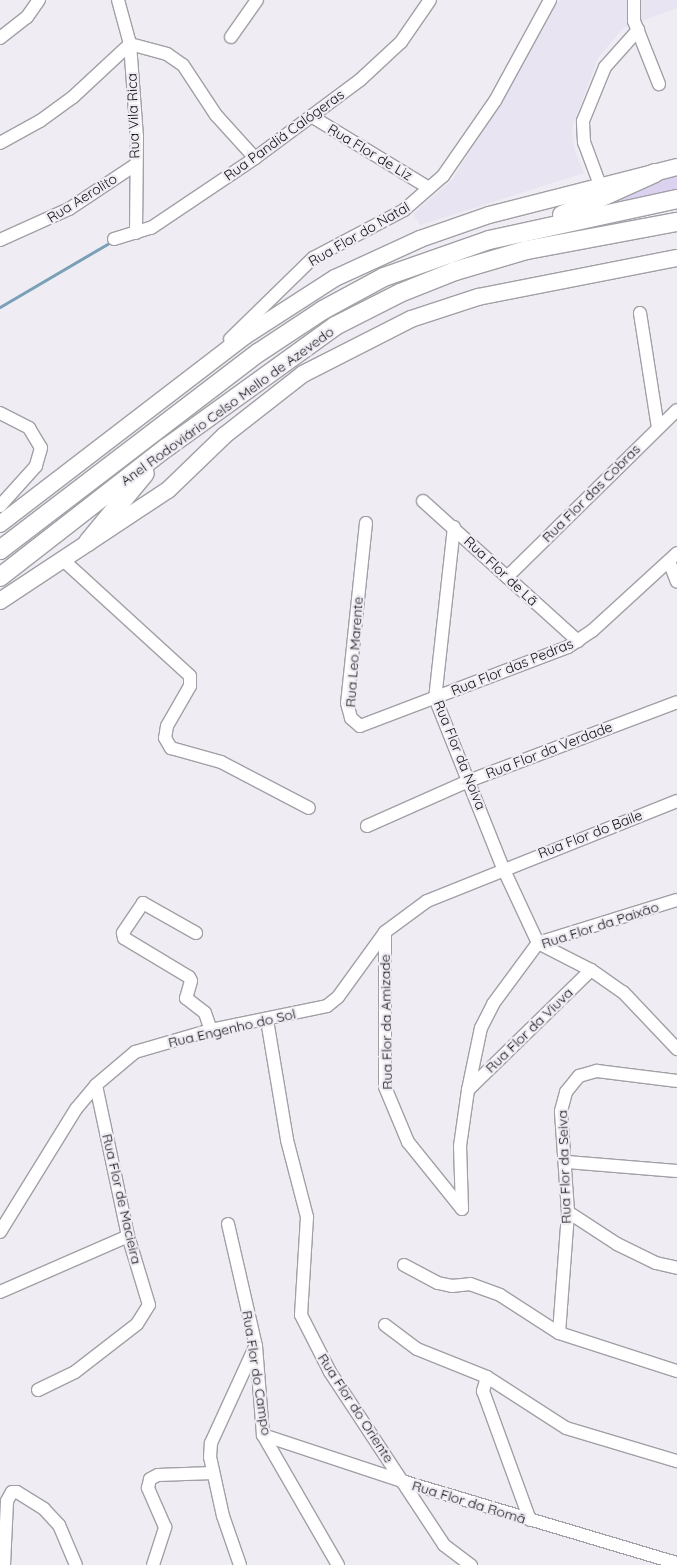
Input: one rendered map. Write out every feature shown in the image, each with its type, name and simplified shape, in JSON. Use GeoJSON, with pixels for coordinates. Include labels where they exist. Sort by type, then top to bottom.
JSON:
{"type":"FeatureCollection","features":[{"type":"Feature","properties":{"kind":"highway"},"geometry":{"type":"LineString","coordinates":[[529,229],[655,173]]}},
{"type":"Feature","properties":{"kind":"highway","name":"Anel Rodoviário Celso Mello de Azevedo"},"geometry":{"type":"LineString","coordinates":[[0,550],[258,352],[323,310],[384,277],[417,264],[529,229],[677,199]]}},
{"type":"Feature","properties":{"kind":"highway","name":"Anel Rodoviário Celso Mello de Azevedo"},"geometry":{"type":"LineString","coordinates":[[0,577],[166,448],[335,326],[400,293],[454,271],[527,250],[677,222]]}},
{"type":"Feature","properties":{"kind":"highway"},"geometry":{"type":"LineString","coordinates":[[88,542],[166,448]]}},
{"type":"Feature","properties":{"kind":"main road"},"geometry":{"type":"LineString","coordinates":[[0,524],[218,357],[304,295],[368,261],[489,215],[600,184],[677,167]]}},
{"type":"Feature","properties":{"kind":"main road","name":"Anel Rodoviário Celso Mello de Azevedo"},"geometry":{"type":"LineString","coordinates":[[0,600],[168,490],[225,435],[303,374],[411,319],[478,297],[677,258]]}},
{"type":"Feature","properties":{"kind":"street"},"geometry":{"type":"LineString","coordinates":[[0,38],[27,17],[39,0]]}},
{"type":"Feature","properties":{"kind":"street","name":"Rua Vila Rica"},"geometry":{"type":"LineString","coordinates":[[118,0],[130,44],[136,136],[136,233]]}},
{"type":"Feature","properties":{"kind":"street"},"geometry":{"type":"LineString","coordinates":[[231,37],[257,0]]}},
{"type":"Feature","properties":{"kind":"street","name":"Rua Pandiá Calógeras"},"geometry":{"type":"LineString","coordinates":[[114,239],[151,228],[255,158],[360,80],[401,42],[430,0]]}},
{"type":"Feature","properties":{"kind":"street","name":"Rua Flor do Natal"},"geometry":{"type":"LineString","coordinates":[[218,357],[229,340],[313,258],[404,210],[443,176],[495,100],[550,0]]}},
{"type":"Feature","properties":{"kind":"street"},"geometry":{"type":"LineString","coordinates":[[634,0],[638,30],[659,84]]}},
{"type":"Feature","properties":{"kind":"street"},"geometry":{"type":"LineString","coordinates":[[600,184],[584,142],[583,120],[606,67],[638,30]]}},
{"type":"Feature","properties":{"kind":"street"},"geometry":{"type":"LineString","coordinates":[[0,143],[40,121],[73,97],[130,44],[167,54],[183,65],[216,115],[255,158]]}},
{"type":"Feature","properties":{"kind":"street","name":"Rua Flor de Liz"},"geometry":{"type":"LineString","coordinates":[[311,116],[429,188]]}},
{"type":"Feature","properties":{"kind":"street","name":"Rua Aerolito"},"geometry":{"type":"LineString","coordinates":[[0,240],[70,209],[135,165]]}},
{"type":"Feature","properties":{"kind":"street"},"geometry":{"type":"LineString","coordinates":[[640,314],[658,428]]}},
{"type":"Feature","properties":{"kind":"street","name":"Rua Flor das Cobras"},"geometry":{"type":"LineString","coordinates":[[507,577],[677,410]]}},
{"type":"Feature","properties":{"kind":"street"},"geometry":{"type":"LineString","coordinates":[[0,413],[29,428],[41,448],[36,466],[0,506]]}},
{"type":"Feature","properties":{"kind":"street","name":"Rua Flor de Lã"},"geometry":{"type":"LineString","coordinates":[[423,502],[454,527],[578,641]]}},
{"type":"Feature","properties":{"kind":"street","name":"Rua Leo Marente"},"geometry":{"type":"LineString","coordinates":[[366,523],[348,710],[354,721],[365,726],[435,698]]}},
{"type":"Feature","properties":{"kind":"street","name":"Rua Flor da Noiva"},"geometry":{"type":"LineString","coordinates":[[454,527],[435,698],[470,780],[503,868],[538,943]]}},
{"type":"Feature","properties":{"kind":"street"},"geometry":{"type":"LineString","coordinates":[[673,558],[677,582]]}},
{"type":"Feature","properties":{"kind":"street","name":"Rua Flor das Pedras"},"geometry":{"type":"LineString","coordinates":[[435,698],[578,641],[673,558]]}},
{"type":"Feature","properties":{"kind":"street"},"geometry":{"type":"LineString","coordinates":[[62,559],[190,676],[190,686],[167,726],[165,738],[171,748],[221,762],[309,808]]}},
{"type":"Feature","properties":{"kind":"street","name":"Rua Flor da Verdade"},"geometry":{"type":"LineString","coordinates":[[367,826],[470,780],[677,702]]}},
{"type":"Feature","properties":{"kind":"street","name":"Rua Flor do Baile"},"geometry":{"type":"LineString","coordinates":[[503,868],[677,801]]}},
{"type":"Feature","properties":{"kind":"street","name":"Rua Engenho do Sol"},"geometry":{"type":"LineString","coordinates":[[0,1232],[76,1109],[96,1085],[135,1052],[211,1030],[267,1020],[332,1003],[385,932],[427,901],[503,868]]}},
{"type":"Feature","properties":{"kind":"street","name":"Rua Flor da Paixão"},"geometry":{"type":"LineString","coordinates":[[462,1209],[460,1146],[478,1039],[486,1015],[538,943],[677,900]]}},
{"type":"Feature","properties":{"kind":"street"},"geometry":{"type":"LineString","coordinates":[[196,933],[142,903],[123,933],[124,938],[189,977],[191,982],[186,998],[205,1012],[211,1030]]}},
{"type":"Feature","properties":{"kind":"street","name":"Rua Flor da Amizade"},"geometry":{"type":"LineString","coordinates":[[385,932],[385,1087],[408,1142],[462,1209]]}},
{"type":"Feature","properties":{"kind":"street"},"geometry":{"type":"LineString","coordinates":[[538,943],[591,970],[622,992],[677,1048]]}},
{"type":"Feature","properties":{"kind":"street","name":"Rua Flor da Viuva"},"geometry":{"type":"LineString","coordinates":[[468,1090],[591,970]]}},
{"type":"Feature","properties":{"kind":"street","name":"Rua Flor do Oriente"},"geometry":{"type":"LineString","coordinates":[[267,1020],[287,1140],[307,1217],[301,1315],[330,1372],[405,1482],[444,1545],[471,1565]]}},
{"type":"Feature","properties":{"kind":"street","name":"Rua Flor da Seiva"},"geometry":{"type":"LineString","coordinates":[[559,1333],[568,1212],[567,1162],[562,1100],[579,1076],[587,1072],[612,1070],[677,1081]]}},
{"type":"Feature","properties":{"kind":"street","name":"Rua Flor de Macieira"},"geometry":{"type":"LineString","coordinates":[[38,1390],[75,1372],[137,1324],[146,1312],[148,1301],[128,1236],[96,1085]]}},
{"type":"Feature","properties":{"kind":"street"},"geometry":{"type":"LineString","coordinates":[[567,1162],[677,1171]]}},
{"type":"Feature","properties":{"kind":"street"},"geometry":{"type":"LineString","coordinates":[[568,1212],[617,1244],[643,1258],[677,1268]]}},
{"type":"Feature","properties":{"kind":"street","name":"Rua Flor do Campo"},"geometry":{"type":"LineString","coordinates":[[228,1224],[256,1346],[264,1434],[338,1565]]}},
{"type":"Feature","properties":{"kind":"street"},"geometry":{"type":"LineString","coordinates":[[0,1292],[128,1236]]}},
{"type":"Feature","properties":{"kind":"street"},"geometry":{"type":"LineString","coordinates":[[404,1265],[438,1282],[452,1286],[470,1284],[500,1295],[559,1333],[677,1370]]}},
{"type":"Feature","properties":{"kind":"street"},"geometry":{"type":"LineString","coordinates":[[385,1326],[417,1349],[488,1376],[566,1428],[677,1461]]}},
{"type":"Feature","properties":{"kind":"street"},"geometry":{"type":"LineString","coordinates":[[240,1565],[213,1473],[211,1442],[256,1346]]}},
{"type":"Feature","properties":{"kind":"street"},"geometry":{"type":"LineString","coordinates":[[488,1376],[483,1391],[530,1520]]}},
{"type":"Feature","properties":{"kind":"street","name":"Rua Flor da Romã"},"geometry":{"type":"LineString","coordinates":[[264,1434],[405,1482],[677,1563]]}},
{"type":"Feature","properties":{"kind":"street"},"geometry":{"type":"LineString","coordinates":[[153,1565],[165,1527],[148,1488],[150,1479],[158,1474],[213,1473]]}},
{"type":"Feature","properties":{"kind":"street"},"geometry":{"type":"LineString","coordinates":[[4,1565],[7,1501],[12,1492],[17,1492],[44,1509],[59,1525],[76,1565]]}},
{"type":"Feature","properties":{"kind":"shaded area"},"geometry":{"type":"Polygon","coordinates":[[[560,0],[677,0],[677,8],[623,28],[598,58],[572,128],[574,148],[584,173],[420,225],[413,214],[452,180],[510,87],[538,25],[560,0]]]}},
{"type":"Feature","properties":{"kind":"shaded area"},"geometry":{"type":"Polygon","coordinates":[[[677,174],[677,194],[585,210],[659,179],[677,174]]]}},
{"type":"Feature","properties":{"kind":"waterway"},"geometry":{"type":"LineString","coordinates":[[0,307],[111,242]]}}]}
